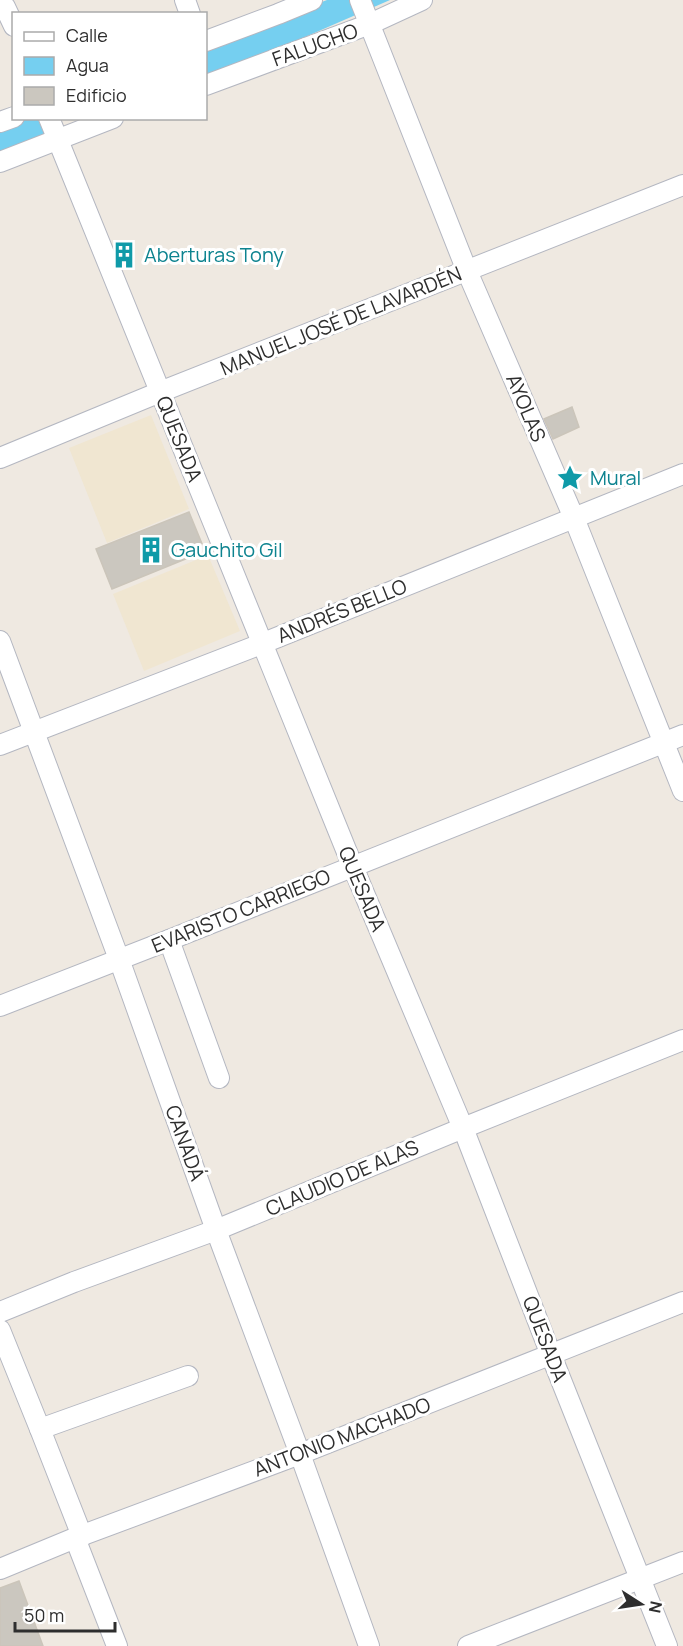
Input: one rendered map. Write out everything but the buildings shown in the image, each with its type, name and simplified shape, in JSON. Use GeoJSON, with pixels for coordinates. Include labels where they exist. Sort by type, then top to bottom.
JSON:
{"type":"FeatureCollection","features":[{"type":"Feature","properties":{"kind":"street"},"geometry":{"type":"LineString","coordinates":[[207,41],[312,0]]}},
{"type":"Feature","properties":{"kind":"street","name":"AYOLAS"},"geometry":{"type":"LineString","coordinates":[[360,0],[466,271],[574,518],[683,791]]}},
{"type":"Feature","properties":{"kind":"street","name":"FALUCHO"},"geometry":{"type":"LineString","coordinates":[[207,85],[422,0]]}},
{"type":"Feature","properties":{"kind":"street"},"geometry":{"type":"LineString","coordinates":[[0,3],[5,7],[12,22]]}},
{"type":"Feature","properties":{"kind":"street"},"geometry":{"type":"LineString","coordinates":[[0,162],[54,130],[103,120]]}},
{"type":"Feature","properties":{"kind":"street","name":"QUESADA"},"geometry":{"type":"LineString","coordinates":[[54,130],[261,644],[463,1128],[667,1646]]}},
{"type":"Feature","properties":{"kind":"street","name":"MANUEL JOSÉ DE LAVARDÉN"},"geometry":{"type":"LineString","coordinates":[[0,458],[160,392],[683,185]]}},
{"type":"Feature","properties":{"kind":"street","name":"ANDRÉS BELLO"},"geometry":{"type":"LineString","coordinates":[[0,745],[261,644],[683,474]]}},
{"type":"Feature","properties":{"kind":"street","name":"CANADÁ"},"geometry":{"type":"LineString","coordinates":[[0,641],[119,959],[369,1646]]}},
{"type":"Feature","properties":{"kind":"street","name":"EVARISTO CARRIEGO"},"geometry":{"type":"LineString","coordinates":[[0,1006],[683,735]]}},
{"type":"Feature","properties":{"kind":"street"},"geometry":{"type":"LineString","coordinates":[[169,940],[219,1078]]}},
{"type":"Feature","properties":{"kind":"street","name":"CLAUDIO DE ALAS"},"geometry":{"type":"LineString","coordinates":[[0,1312],[216,1230],[683,1040]]}},
{"type":"Feature","properties":{"kind":"street","name":"ANTONIO MACHADO"},"geometry":{"type":"LineString","coordinates":[[0,1569],[78,1537],[300,1454],[683,1302]]}},
{"type":"Feature","properties":{"kind":"street"},"geometry":{"type":"LineString","coordinates":[[0,1330],[40,1429],[117,1646]]}},
{"type":"Feature","properties":{"kind":"street"},"geometry":{"type":"LineString","coordinates":[[40,1429],[188,1376]]}},
{"type":"Feature","properties":{"kind":"street"},"geometry":{"type":"LineString","coordinates":[[468,1646],[683,1562]]}},
{"type":"Feature","properties":{"kind":"shaded area"},"geometry":{"type":"Polygon","coordinates":[[[151,415],[189,509],[107,543],[69,448],[151,415]]]}},
{"type":"Feature","properties":{"kind":"shaded area"},"geometry":{"type":"Polygon","coordinates":[[[208,555],[240,631],[144,671],[113,594],[208,555]]]}},
{"type":"Feature","properties":{"kind":"water"},"geometry":{"type":"Polygon","coordinates":[[[327,0],[390,0],[207,78],[207,47],[327,0]]]}},
{"type":"Feature","properties":{"kind":"water"},"geometry":{"type":"Polygon","coordinates":[[[24,120],[38,120],[46,138],[0,156],[0,129],[24,120]]]}},
{"type":"Feature","properties":{"kind":"place","name":"Aberturas Tony"},"geometry":{"type":"Point","coordinates":[124,255]}},
{"type":"Feature","properties":{"kind":"place","name":"Mural"},"geometry":{"type":"Point","coordinates":[570,478]}},
{"type":"Feature","properties":{"kind":"place","name":"Gauchito Gil"},"geometry":{"type":"Point","coordinates":[151,550]}}]}
